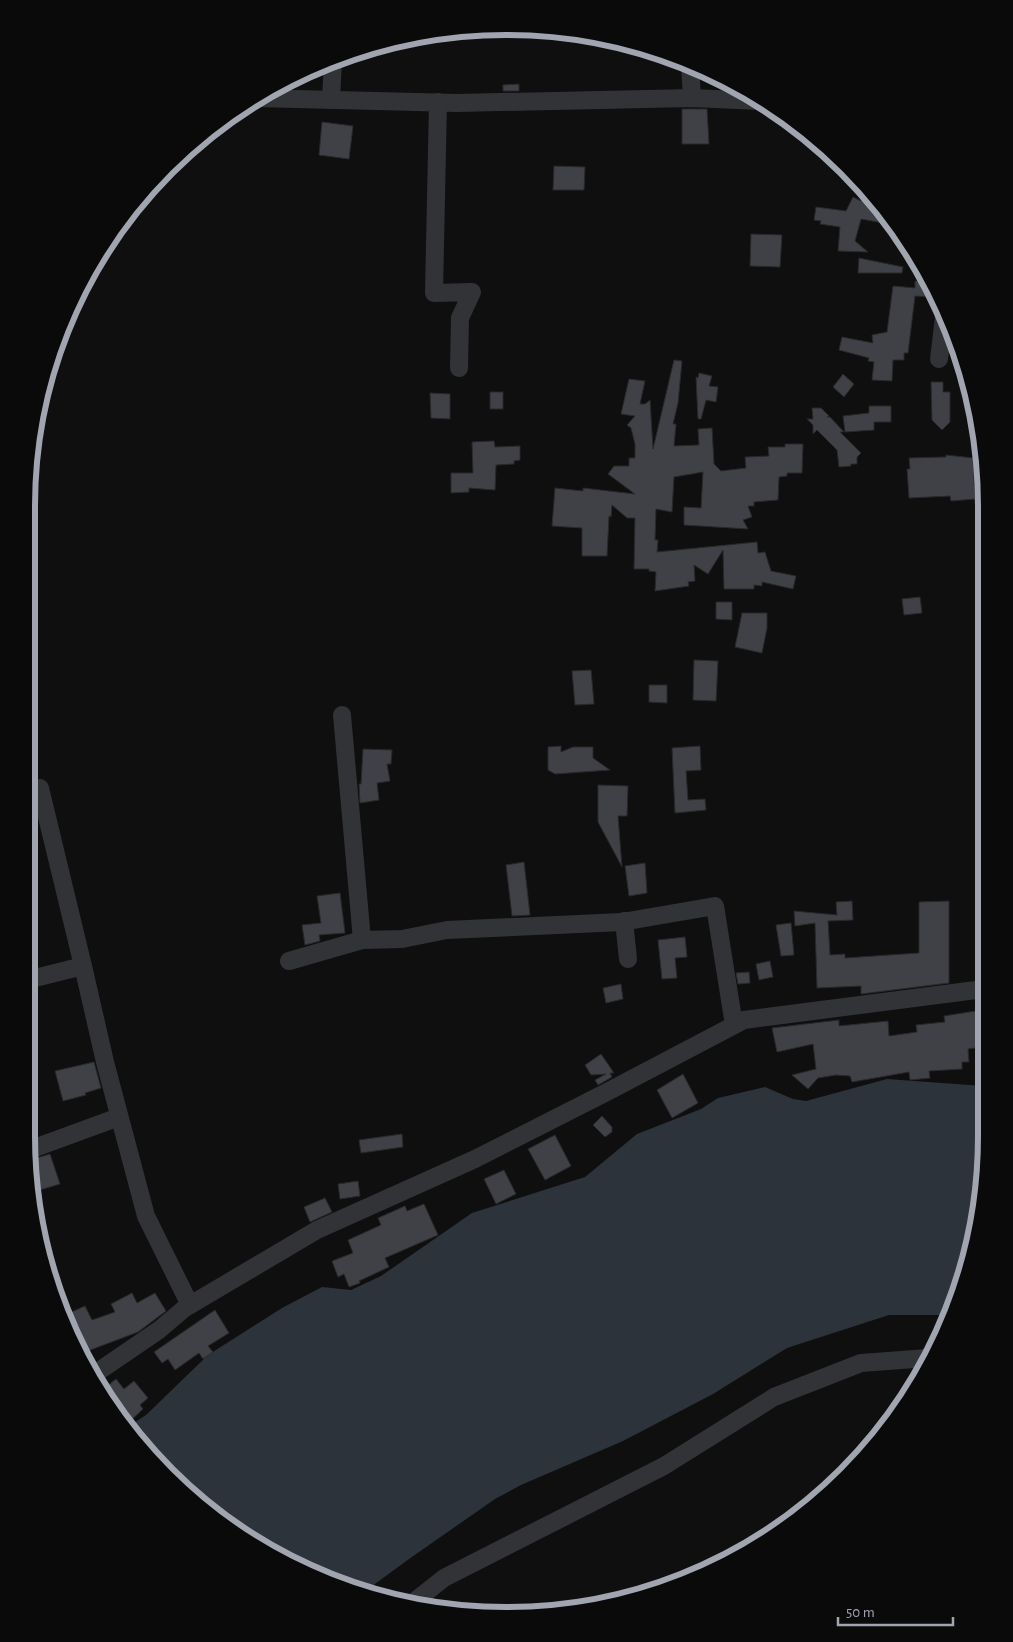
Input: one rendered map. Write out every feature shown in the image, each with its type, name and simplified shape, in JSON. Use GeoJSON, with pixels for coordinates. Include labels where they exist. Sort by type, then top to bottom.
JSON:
{"type":"FeatureCollection","features":[{"type":"Feature","properties":{"kind":"street"},"geometry":{"type":"LineString","coordinates":[[331,100],[333,69]]}},
{"type":"Feature","properties":{"kind":"street"},"geometry":{"type":"LineString","coordinates":[[690,73],[692,98]]}},
{"type":"Feature","properties":{"kind":"street"},"geometry":{"type":"LineString","coordinates":[[270,98],[438,102],[692,98],[746,100]]}},
{"type":"Feature","properties":{"kind":"street"},"geometry":{"type":"LineString","coordinates":[[438,102],[434,293],[472,292],[460,318],[460,368]]}},
{"type":"Feature","properties":{"kind":"street"},"geometry":{"type":"LineString","coordinates":[[939,359],[944,332]]}},
{"type":"Feature","properties":{"kind":"street"},"geometry":{"type":"LineString","coordinates":[[342,715],[362,940]]}},
{"type":"Feature","properties":{"kind":"street"},"geometry":{"type":"LineString","coordinates":[[35,790],[40,788],[119,1117],[146,1216],[190,1306]]}},
{"type":"Feature","properties":{"kind":"street"},"geometry":{"type":"LineString","coordinates":[[289,961],[362,940],[402,939],[447,930],[624,921],[715,906],[734,1025]]}},
{"type":"Feature","properties":{"kind":"street"},"geometry":{"type":"LineString","coordinates":[[624,921],[628,959]]}},
{"type":"Feature","properties":{"kind":"street"},"geometry":{"type":"LineString","coordinates":[[35,978],[83,966]]}},
{"type":"Feature","properties":{"kind":"street"},"geometry":{"type":"LineString","coordinates":[[98,1371],[159,1330],[190,1306],[317,1230],[475,1159],[744,1020],[978,990]]}},
{"type":"Feature","properties":{"kind":"street"},"geometry":{"type":"LineString","coordinates":[[35,1148],[119,1117]]}},
{"type":"Feature","properties":{"kind":"street"},"geometry":{"type":"LineString","coordinates":[[418,1599],[444,1578],[664,1466],[774,1397],[860,1363],[921,1358]]}},
{"type":"Feature","properties":{"kind":"shaded area"},"geometry":{"type":"Polygon","coordinates":[[[887,1079],[978,1086],[977,1166],[974,1197],[962,1258],[942,1315],[889,1315],[787,1348],[713,1394],[623,1441],[521,1485],[495,1499],[371,1587],[326,1571],[298,1558],[245,1528],[219,1510],[173,1469],[133,1424],[146,1415],[208,1355],[282,1308],[322,1287],[351,1290],[381,1276],[472,1213],[585,1177],[637,1134],[701,1109],[718,1098],[765,1087],[793,1099],[806,1101],[887,1079]]]}},
{"type":"Feature","properties":{"kind":"building"},"geometry":{"type":"Polygon","coordinates":[[[519,84],[519,91],[503,91],[503,85],[519,84]]]}},
{"type":"Feature","properties":{"kind":"building"},"geometry":{"type":"Polygon","coordinates":[[[682,109],[707,109],[709,144],[682,144],[682,109]]]}},
{"type":"Feature","properties":{"kind":"building"},"geometry":{"type":"Polygon","coordinates":[[[322,122],[353,126],[349,159],[319,155],[322,122]]]}},
{"type":"Feature","properties":{"kind":"building"},"geometry":{"type":"Polygon","coordinates":[[[554,166],[585,167],[584,190],[553,190],[554,166]]]}},
{"type":"Feature","properties":{"kind":"building"},"geometry":{"type":"Polygon","coordinates":[[[853,197],[861,201],[863,199],[884,223],[861,219],[855,241],[868,252],[838,251],[840,227],[820,224],[821,221],[814,220],[816,207],[846,211],[853,197]]]}},
{"type":"Feature","properties":{"kind":"building"},"geometry":{"type":"Polygon","coordinates":[[[751,234],[782,235],[780,267],[750,266],[751,234]]]}},
{"type":"Feature","properties":{"kind":"building"},"geometry":{"type":"Polygon","coordinates":[[[859,258],[903,267],[902,273],[858,273],[859,258]]]}},
{"type":"Feature","properties":{"kind":"building"},"geometry":{"type":"Polygon","coordinates":[[[915,281],[920,281],[928,297],[915,296],[908,353],[904,353],[904,360],[893,360],[892,381],[872,380],[874,362],[868,361],[869,358],[839,350],[842,337],[873,343],[872,335],[887,332],[893,286],[915,288],[915,281]]]}},
{"type":"Feature","properties":{"kind":"building"},"geometry":{"type":"Polygon","coordinates":[[[674,360],[682,361],[678,403],[673,424],[676,424],[674,446],[699,445],[698,429],[712,428],[714,464],[721,471],[746,468],[745,457],[769,456],[768,447],[785,447],[785,444],[803,444],[802,473],[787,473],[787,476],[779,477],[778,500],[754,502],[754,506],[748,506],[752,517],[743,520],[748,529],[684,525],[684,507],[701,508],[703,472],[674,477],[672,512],[656,509],[655,540],[658,540],[657,552],[757,542],[758,553],[765,552],[771,571],[796,576],[793,589],[762,582],[762,586],[754,585],[754,589],[724,589],[723,550],[708,574],[694,565],[695,581],[688,582],[689,586],[655,591],[656,572],[649,571],[649,569],[634,569],[635,518],[627,518],[612,505],[611,517],[609,516],[607,556],[582,556],[582,528],[552,526],[555,488],[583,491],[583,488],[635,494],[608,474],[614,466],[629,466],[629,458],[635,458],[635,444],[631,428],[627,425],[635,416],[621,414],[629,379],[645,381],[640,404],[645,404],[650,400],[653,449],[674,360]]]}},
{"type":"Feature","properties":{"kind":"building"},"geometry":{"type":"Polygon","coordinates":[[[699,373],[712,376],[709,386],[718,387],[716,402],[706,400],[701,419],[698,419],[696,377],[698,378],[699,373]]]}},
{"type":"Feature","properties":{"kind":"building"},"geometry":{"type":"Polygon","coordinates":[[[843,374],[854,384],[844,397],[833,387],[843,374]]]}},
{"type":"Feature","properties":{"kind":"building"},"geometry":{"type":"Polygon","coordinates":[[[931,382],[943,382],[943,392],[950,392],[950,422],[942,430],[932,420],[931,382]]]}},
{"type":"Feature","properties":{"kind":"building"},"geometry":{"type":"Polygon","coordinates":[[[490,392],[503,392],[503,409],[490,409],[490,392]]]}},
{"type":"Feature","properties":{"kind":"building"},"geometry":{"type":"Polygon","coordinates":[[[430,393],[450,394],[450,419],[431,418],[430,393]]]}},
{"type":"Feature","properties":{"kind":"building"},"geometry":{"type":"Polygon","coordinates":[[[869,406],[891,406],[891,422],[874,422],[874,430],[845,432],[843,416],[869,413],[869,406]]]}},
{"type":"Feature","properties":{"kind":"building"},"geometry":{"type":"Polygon","coordinates":[[[812,408],[821,408],[829,416],[827,417],[830,417],[844,432],[840,432],[861,453],[857,457],[857,464],[839,467],[837,450],[817,430],[813,434],[813,425],[807,419],[813,419],[812,408]]]}},
{"type":"Feature","properties":{"kind":"building"},"geometry":{"type":"Polygon","coordinates":[[[494,441],[495,447],[520,446],[520,460],[514,461],[514,464],[496,465],[495,490],[469,488],[469,492],[451,493],[451,473],[473,473],[472,442],[494,441]]]}},
{"type":"Feature","properties":{"kind":"building"},"geometry":{"type":"Polygon","coordinates":[[[946,455],[973,458],[975,499],[951,501],[950,496],[909,498],[907,469],[910,469],[909,458],[946,457],[946,455]]]}},
{"type":"Feature","properties":{"kind":"building"},"geometry":{"type":"Polygon","coordinates":[[[920,597],[922,613],[904,615],[902,599],[920,597]]]}},
{"type":"Feature","properties":{"kind":"building"},"geometry":{"type":"Polygon","coordinates":[[[716,602],[732,602],[732,620],[716,619],[716,602]]]}},
{"type":"Feature","properties":{"kind":"building"},"geometry":{"type":"Polygon","coordinates":[[[742,613],[767,613],[767,628],[762,653],[735,647],[742,613]]]}},
{"type":"Feature","properties":{"kind":"building"},"geometry":{"type":"Polygon","coordinates":[[[694,660],[718,661],[716,701],[693,700],[694,660]]]}},
{"type":"Feature","properties":{"kind":"building"},"geometry":{"type":"Polygon","coordinates":[[[591,670],[594,704],[575,705],[572,671],[591,670]]]}},
{"type":"Feature","properties":{"kind":"building"},"geometry":{"type":"Polygon","coordinates":[[[649,685],[667,685],[667,703],[649,702],[649,685]]]}},
{"type":"Feature","properties":{"kind":"building"},"geometry":{"type":"Polygon","coordinates":[[[561,746],[561,752],[573,747],[593,747],[593,758],[610,770],[555,774],[548,770],[548,747],[561,746]]]}},
{"type":"Feature","properties":{"kind":"building"},"geometry":{"type":"Polygon","coordinates":[[[700,746],[701,770],[686,771],[688,800],[705,799],[706,810],[675,813],[672,748],[700,746]]]}},
{"type":"Feature","properties":{"kind":"building"},"geometry":{"type":"Polygon","coordinates":[[[363,749],[392,750],[391,764],[387,764],[390,781],[377,783],[379,800],[360,803],[359,784],[361,784],[363,749]]]}},
{"type":"Feature","properties":{"kind":"building"},"geometry":{"type":"Polygon","coordinates":[[[598,785],[628,786],[627,816],[618,816],[622,867],[598,822],[598,785]]]}},
{"type":"Feature","properties":{"kind":"building"},"geometry":{"type":"Polygon","coordinates":[[[524,862],[530,915],[512,916],[506,865],[524,862]]]}},
{"type":"Feature","properties":{"kind":"building"},"geometry":{"type":"Polygon","coordinates":[[[645,863],[647,893],[629,896],[625,866],[645,863]]]}},
{"type":"Feature","properties":{"kind":"building"},"geometry":{"type":"Polygon","coordinates":[[[340,893],[345,933],[319,935],[320,941],[305,945],[302,925],[321,923],[317,896],[340,893]]]}},
{"type":"Feature","properties":{"kind":"building"},"geometry":{"type":"Polygon","coordinates":[[[852,901],[853,920],[828,921],[830,955],[845,954],[845,958],[919,953],[919,902],[949,901],[949,983],[861,994],[861,986],[817,988],[815,923],[795,926],[794,911],[837,915],[836,902],[852,901]]]}},
{"type":"Feature","properties":{"kind":"building"},"geometry":{"type":"Polygon","coordinates":[[[791,923],[794,955],[781,956],[776,925],[791,923]]]}},
{"type":"Feature","properties":{"kind":"building"},"geometry":{"type":"Polygon","coordinates":[[[685,937],[687,957],[675,958],[677,978],[662,979],[658,940],[685,937]]]}},
{"type":"Feature","properties":{"kind":"building"},"geometry":{"type":"Polygon","coordinates":[[[770,961],[773,977],[759,980],[756,964],[770,961]]]}},
{"type":"Feature","properties":{"kind":"building"},"geometry":{"type":"Polygon","coordinates":[[[749,972],[750,983],[738,984],[736,973],[749,972]]]}},
{"type":"Feature","properties":{"kind":"building"},"geometry":{"type":"Polygon","coordinates":[[[621,984],[623,999],[606,1003],[603,988],[621,984]]]}},
{"type":"Feature","properties":{"kind":"building"},"geometry":{"type":"Polygon","coordinates":[[[978,1011],[978,1048],[968,1049],[969,1062],[962,1062],[962,1069],[929,1071],[930,1078],[910,1080],[909,1072],[852,1082],[850,1076],[836,1075],[818,1078],[808,1089],[792,1075],[816,1069],[813,1044],[777,1052],[772,1028],[839,1020],[839,1026],[888,1021],[889,1036],[917,1032],[916,1025],[945,1022],[944,1016],[978,1011]]]}},
{"type":"Feature","properties":{"kind":"building"},"geometry":{"type":"Polygon","coordinates":[[[601,1054],[614,1073],[610,1073],[612,1077],[598,1085],[595,1080],[606,1074],[591,1075],[585,1065],[601,1054]]]}},
{"type":"Feature","properties":{"kind":"building"},"geometry":{"type":"Polygon","coordinates":[[[94,1062],[101,1088],[85,1093],[86,1095],[63,1101],[55,1071],[94,1062]]]}},
{"type":"Feature","properties":{"kind":"building"},"geometry":{"type":"Polygon","coordinates":[[[683,1074],[698,1103],[672,1118],[657,1090],[683,1074]]]}},
{"type":"Feature","properties":{"kind":"building"},"geometry":{"type":"Polygon","coordinates":[[[602,1116],[612,1127],[612,1132],[605,1137],[593,1125],[602,1116]]]}},
{"type":"Feature","properties":{"kind":"building"},"geometry":{"type":"Polygon","coordinates":[[[402,1134],[403,1147],[361,1153],[359,1140],[402,1134]]]}},
{"type":"Feature","properties":{"kind":"building"},"geometry":{"type":"Polygon","coordinates":[[[555,1135],[571,1166],[545,1180],[528,1149],[555,1135]]]}},
{"type":"Feature","properties":{"kind":"building"},"geometry":{"type":"Polygon","coordinates":[[[50,1154],[60,1184],[40,1190],[36,1158],[50,1154]]]}},
{"type":"Feature","properties":{"kind":"building"},"geometry":{"type":"Polygon","coordinates":[[[504,1170],[516,1194],[496,1204],[484,1179],[504,1170]]]}},
{"type":"Feature","properties":{"kind":"building"},"geometry":{"type":"Polygon","coordinates":[[[358,1181],[360,1196],[340,1199],[338,1184],[358,1181]]]}},
{"type":"Feature","properties":{"kind":"building"},"geometry":{"type":"Polygon","coordinates":[[[325,1198],[332,1212],[310,1222],[304,1207],[325,1198]]]}},
{"type":"Feature","properties":{"kind":"building"},"geometry":{"type":"Polygon","coordinates":[[[424,1204],[438,1235],[385,1258],[389,1267],[359,1281],[360,1283],[349,1287],[344,1274],[338,1277],[332,1261],[353,1253],[348,1240],[381,1225],[378,1218],[405,1206],[407,1211],[424,1204]]]}},
{"type":"Feature","properties":{"kind":"building"},"geometry":{"type":"Polygon","coordinates":[[[132,1293],[137,1303],[155,1293],[166,1311],[138,1332],[88,1351],[70,1313],[85,1306],[92,1320],[115,1312],[111,1304],[132,1293]]]}},
{"type":"Feature","properties":{"kind":"building"},"geometry":{"type":"Polygon","coordinates":[[[215,1310],[229,1333],[208,1346],[213,1352],[203,1359],[199,1353],[175,1370],[168,1359],[162,1363],[154,1352],[215,1310]]]}},
{"type":"Feature","properties":{"kind":"building"},"geometry":{"type":"Polygon","coordinates":[[[116,1379],[124,1389],[134,1381],[148,1398],[140,1405],[143,1409],[130,1421],[107,1386],[116,1379]]]}}]}
